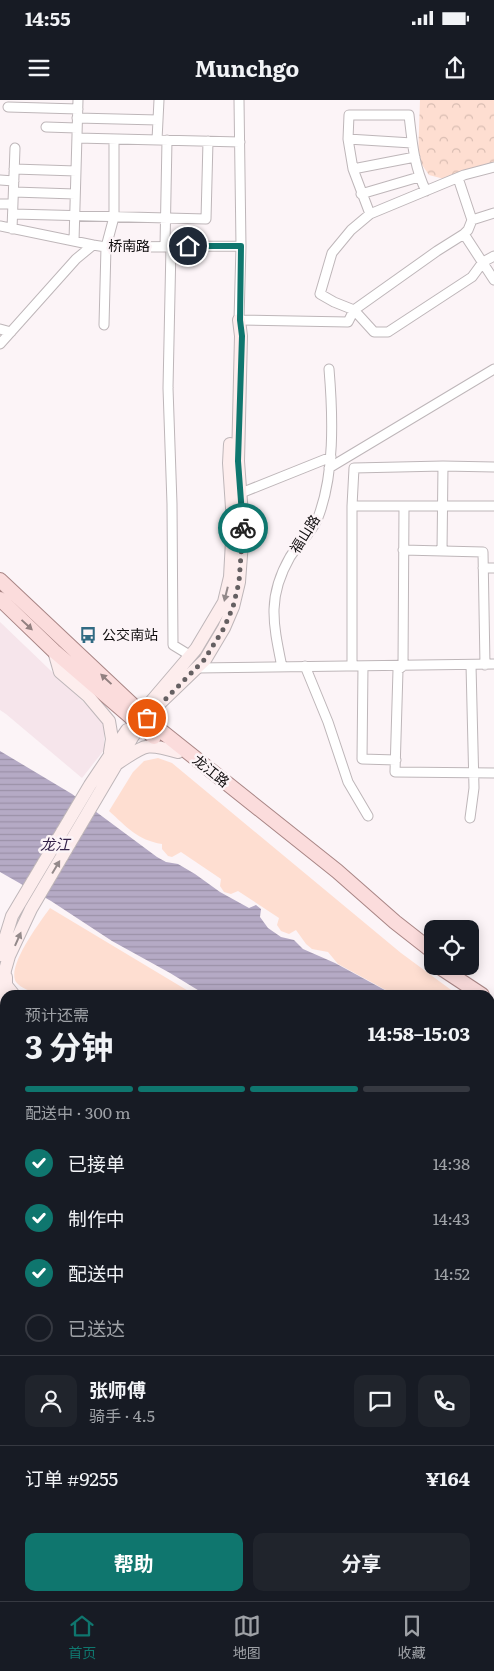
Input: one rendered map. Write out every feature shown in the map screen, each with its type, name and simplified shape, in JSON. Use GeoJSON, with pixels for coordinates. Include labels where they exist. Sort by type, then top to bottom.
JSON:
{"type":"FeatureCollection","features":[{"type":"Feature","properties":{"kind":"main road","name":"龙江路"},"geometry":{"type":"LineString","coordinates":[[0,580],[141,719],[148,733],[178,752],[424,956]]}},
{"type":"Feature","properties":{"kind":"main road","name":"龙江路"},"geometry":{"type":"LineString","coordinates":[[0,599],[54,651],[337,871],[424,945]]}},
{"type":"Feature","properties":{"kind":"main road"},"geometry":{"type":"LineString","coordinates":[[452,975],[474,990]]}},
{"type":"Feature","properties":{"kind":"main road"},"geometry":{"type":"LineString","coordinates":[[468,975],[492,990]]}},
{"type":"Feature","properties":{"kind":"street"},"geometry":{"type":"LineString","coordinates":[[159,100],[158,120],[162,140],[168,246],[168,388],[172,504],[173,645],[191,656]]}},
{"type":"Feature","properties":{"kind":"street"},"geometry":{"type":"LineString","coordinates":[[141,719],[204,660],[224,628],[233,607],[239,582],[243,529],[238,461],[242,336],[240,320],[241,246],[238,100]]}},
{"type":"Feature","properties":{"kind":"street"},"geometry":{"type":"LineString","coordinates":[[8,106],[78,109],[158,120]]}},
{"type":"Feature","properties":{"kind":"street"},"geometry":{"type":"LineString","coordinates":[[74,241],[78,109]]}},
{"type":"Feature","properties":{"kind":"street"},"geometry":{"type":"LineString","coordinates":[[370,214],[353,169],[348,139],[349,115],[409,115],[419,177],[426,191]]}},
{"type":"Feature","properties":{"kind":"street"},"geometry":{"type":"LineString","coordinates":[[46,127],[77,128]]}},
{"type":"Feature","properties":{"kind":"street"},"geometry":{"type":"LineString","coordinates":[[77,138],[240,142]]}},
{"type":"Feature","properties":{"kind":"street"},"geometry":{"type":"LineString","coordinates":[[104,325],[106,247],[114,217],[114,139]]}},
{"type":"Feature","properties":{"kind":"street"},"geometry":{"type":"LineString","coordinates":[[348,139],[412,143]]}},
{"type":"Feature","properties":{"kind":"street"},"geometry":{"type":"LineString","coordinates":[[13,214],[206,219],[208,141]]}},
{"type":"Feature","properties":{"kind":"street"},"geometry":{"type":"LineString","coordinates":[[12,229],[15,148]]}},
{"type":"Feature","properties":{"kind":"street"},"geometry":{"type":"LineString","coordinates":[[353,169],[415,157]]}},
{"type":"Feature","properties":{"kind":"street"},"geometry":{"type":"LineString","coordinates":[[494,167],[458,178],[370,214],[351,230],[332,253],[320,294],[354,310],[374,332],[388,332],[472,277],[483,262],[494,256]]}},
{"type":"Feature","properties":{"kind":"street"},"geometry":{"type":"LineString","coordinates":[[14,169],[76,171]]}},
{"type":"Feature","properties":{"kind":"street"},"geometry":{"type":"LineString","coordinates":[[361,194],[419,177]]}},
{"type":"Feature","properties":{"kind":"street"},"geometry":{"type":"LineString","coordinates":[[240,320],[348,322],[354,310],[468,230],[472,220],[458,178]]}},
{"type":"Feature","properties":{"kind":"street"},"geometry":{"type":"LineString","coordinates":[[0,180],[14,181]]}},
{"type":"Feature","properties":{"kind":"street"},"geometry":{"type":"LineString","coordinates":[[14,192],[75,194]]}},
{"type":"Feature","properties":{"kind":"street"},"geometry":{"type":"LineString","coordinates":[[0,204],[13,204]]}},
{"type":"Feature","properties":{"kind":"street"},"geometry":{"type":"LineString","coordinates":[[472,220],[494,213]]}},
{"type":"Feature","properties":{"kind":"street"},"geometry":{"type":"LineString","coordinates":[[0,226],[94,245]]}},
{"type":"Feature","properties":{"kind":"street"},"geometry":{"type":"LineString","coordinates":[[464,234],[494,280]]}},
{"type":"Feature","properties":{"kind":"street","name":"桥南路"},"geometry":{"type":"LineString","coordinates":[[0,344],[76,259],[94,245],[106,247],[241,246]]}},
{"type":"Feature","properties":{"kind":"street"},"geometry":{"type":"LineString","coordinates":[[4,990],[5,970],[26,905],[113,760],[141,719],[191,656],[224,602],[230,577],[233,523],[229,463],[234,336],[240,320]]}},
{"type":"Feature","properties":{"kind":"street"},"geometry":{"type":"LineString","coordinates":[[0,329],[11,332]]}},
{"type":"Feature","properties":{"kind":"street"},"geometry":{"type":"LineString","coordinates":[[329,468],[462,390],[494,369]]}},
{"type":"Feature","properties":{"kind":"street","name":"福山路"},"geometry":{"type":"LineString","coordinates":[[282,666],[274,632],[273,610],[275,591],[291,555],[316,521],[329,468],[332,441],[329,370]]}},
{"type":"Feature","properties":{"kind":"street"},"geometry":{"type":"LineString","coordinates":[[241,493],[331,457]]}},
{"type":"Feature","properties":{"kind":"street"},"geometry":{"type":"LineString","coordinates":[[442,551],[444,466]]}},
{"type":"Feature","properties":{"kind":"street"},"geometry":{"type":"LineString","coordinates":[[352,666],[352,506],[354,468],[494,467]]}},
{"type":"Feature","properties":{"kind":"street"},"geometry":{"type":"LineString","coordinates":[[352,506],[494,506]]}},
{"type":"Feature","properties":{"kind":"street"},"geometry":{"type":"LineString","coordinates":[[404,507],[404,666]]}},
{"type":"Feature","properties":{"kind":"street"},"geometry":{"type":"LineString","coordinates":[[197,668],[490,665],[482,552],[403,550]]}},
{"type":"Feature","properties":{"kind":"street"},"geometry":{"type":"LineString","coordinates":[[483,568],[494,568]]}},
{"type":"Feature","properties":{"kind":"street"},"geometry":{"type":"LineString","coordinates":[[54,651],[60,672],[88,696],[109,721],[113,760]]}},
{"type":"Feature","properties":{"kind":"street"},"geometry":{"type":"LineString","coordinates":[[470,818],[474,788],[472,773],[471,664]]}},
{"type":"Feature","properties":{"kind":"street"},"geometry":{"type":"LineString","coordinates":[[305,666],[328,722],[348,782],[368,816]]}},
{"type":"Feature","properties":{"kind":"street"},"geometry":{"type":"LineString","coordinates":[[363,666],[362,759],[396,760]]}},
{"type":"Feature","properties":{"kind":"street"},"geometry":{"type":"LineString","coordinates":[[404,666],[398,670],[395,772],[494,773]]}},
{"type":"Feature","properties":{"kind":"street"},"geometry":{"type":"LineString","coordinates":[[113,760],[143,746],[156,746],[178,752]]}},
{"type":"Feature","properties":{"kind":"street"},"geometry":{"type":"LineString","coordinates":[[0,955],[12,916],[26,905]]}},
{"type":"Feature","properties":{"kind":"street"},"geometry":{"type":"LineString","coordinates":[[5,970],[6,986],[10,990]]}},
{"type":"Feature","properties":{"kind":"shaded area"},"geometry":{"type":"Polygon","coordinates":[[[0,622],[98,716],[104,725],[104,750],[82,778],[0,710],[0,622]]]}},
{"type":"Feature","properties":{"kind":"green space"},"geometry":{"type":"Polygon","coordinates":[[[420,100],[494,100],[494,165],[444,179],[429,175],[418,159],[420,100]]]}},
{"type":"Feature","properties":{"kind":"green space"},"geometry":{"type":"Polygon","coordinates":[[[158,758],[172,763],[424,970],[424,975],[431,975],[451,990],[386,990],[338,964],[328,952],[312,949],[296,930],[289,934],[281,931],[277,925],[279,918],[238,891],[231,894],[224,892],[220,886],[221,879],[181,852],[172,857],[168,856],[162,849],[162,844],[139,836],[109,811],[133,772],[144,761],[158,758]]]}},
{"type":"Feature","properties":{"kind":"green space"},"geometry":{"type":"Polygon","coordinates":[[[50,908],[187,990],[30,990],[23,987],[15,980],[14,973],[26,943],[50,908]]]}},
{"type":"Feature","properties":{"kind":"water","name":"龙江"},"geometry":{"type":"Polygon","coordinates":[[[0,751],[72,794],[157,857],[166,862],[178,864],[220,892],[249,908],[256,905],[261,909],[260,917],[268,928],[281,937],[294,940],[303,949],[335,963],[385,990],[198,990],[112,941],[51,901],[0,872],[0,751]]]}},
{"type":"Feature","properties":{"kind":"way so far"},"geometry":{"type":"LineString","coordinates":[[147,718],[204,660],[224,628],[233,607],[239,582],[243,528]]}},
{"type":"Feature","properties":{"kind":"place","name":"公交南站"},"geometry":{"type":"Point","coordinates":[88,635]}},
{"type":"Feature","properties":{"kind":"route"},"geometry":{"type":"LineString","coordinates":[[188,246],[241,246],[240,320],[242,336],[238,461],[243,528]]}}]}
